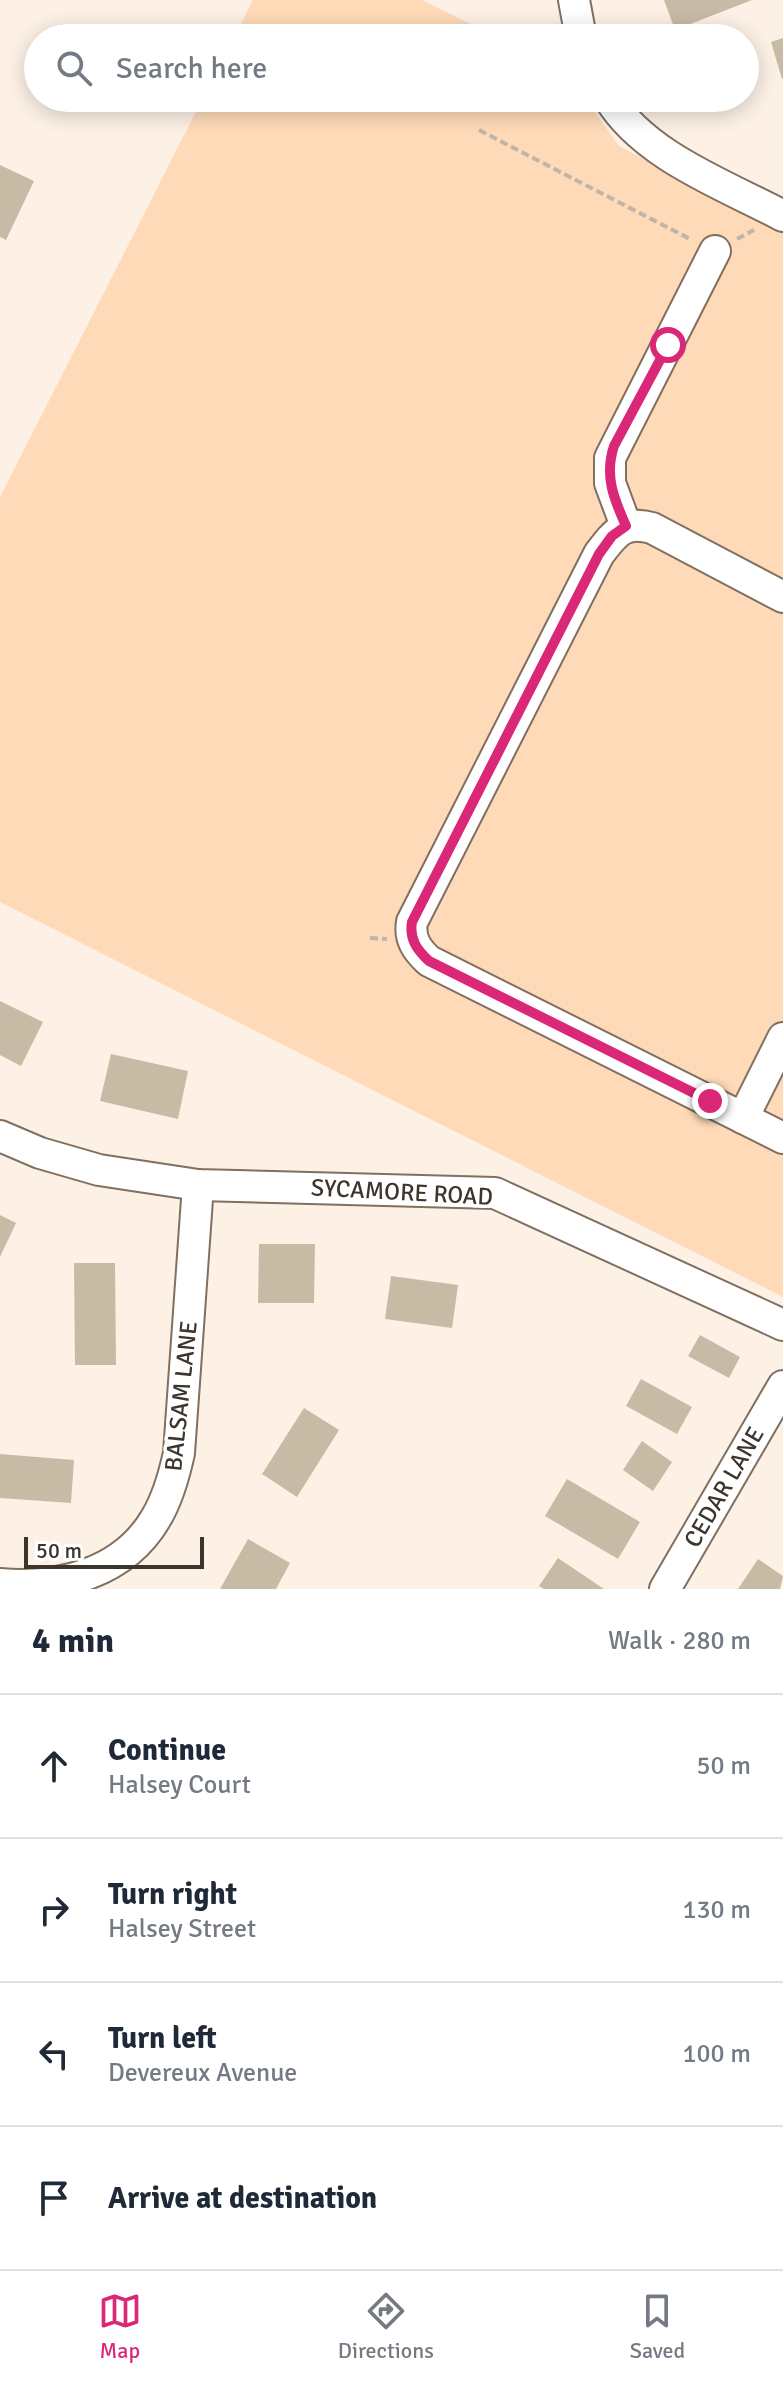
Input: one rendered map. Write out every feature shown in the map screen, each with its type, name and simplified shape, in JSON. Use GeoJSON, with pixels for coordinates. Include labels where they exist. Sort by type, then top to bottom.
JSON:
{"type":"FeatureCollection","features":[{"type":"Feature","properties":{"kind":"street"},"geometry":{"type":"LineString","coordinates":[[574,0],[578,24]]}},
{"type":"Feature","properties":{"kind":"street"},"geometry":{"type":"LineString","coordinates":[[621,112],[639,133],[667,155],[783,216]]}},
{"type":"Feature","properties":{"kind":"street"},"geometry":{"type":"LineString","coordinates":[[626,526],[610,483],[610,458],[715,251]]}},
{"type":"Feature","properties":{"kind":"street"},"geometry":{"type":"LineString","coordinates":[[783,597],[652,528],[639,524],[626,526],[612,536],[599,554],[412,922],[410,932],[419,952],[429,961],[783,1138]]}},
{"type":"Feature","properties":{"kind":"street"},"geometry":{"type":"LineString","coordinates":[[743,1118],[783,1038]]}},
{"type":"Feature","properties":{"kind":"street","name":"SYCAMORE ROAD"},"geometry":{"type":"LineString","coordinates":[[0,1136],[40,1153],[99,1170],[198,1185],[495,1193],[783,1325]]}},
{"type":"Feature","properties":{"kind":"street","name":"BALSAM LANE"},"geometry":{"type":"LineString","coordinates":[[0,1584],[22,1588],[53,1586],[87,1578],[119,1560],[136,1546],[156,1518],[171,1487],[179,1453],[198,1185]]}},
{"type":"Feature","properties":{"kind":"street","name":"CEDAR LANE"},"geometry":{"type":"LineString","coordinates":[[665,1589],[783,1386]]}},
{"type":"Feature","properties":{"kind":"path"},"geometry":{"type":"LineString","coordinates":[[479,130],[715,251]]}},
{"type":"Feature","properties":{"kind":"shaded area"},"geometry":{"type":"Polygon","coordinates":[[[253,0],[422,0],[471,24],[241,24],[253,0]]]}},
{"type":"Feature","properties":{"kind":"shaded area"},"geometry":{"type":"Polygon","coordinates":[[[196,112],[595,112],[619,146],[783,233],[783,1297],[0,902],[0,497],[196,112]]]}},
{"type":"Feature","properties":{"kind":"building"},"geometry":{"type":"Polygon","coordinates":[[[664,0],[752,0],[690,24],[673,24],[664,0]]]}},
{"type":"Feature","properties":{"kind":"building"},"geometry":{"type":"Polygon","coordinates":[[[783,38],[783,79],[782,79],[771,42],[783,38]]]}},
{"type":"Feature","properties":{"kind":"building"},"geometry":{"type":"Polygon","coordinates":[[[0,165],[34,181],[6,240],[0,237],[0,165]]]}},
{"type":"Feature","properties":{"kind":"building"},"geometry":{"type":"Polygon","coordinates":[[[0,1001],[43,1022],[21,1066],[0,1055],[0,1001]]]}},
{"type":"Feature","properties":{"kind":"building"},"geometry":{"type":"Polygon","coordinates":[[[111,1054],[188,1071],[178,1119],[100,1101],[111,1054]]]}},
{"type":"Feature","properties":{"kind":"building"},"geometry":{"type":"Polygon","coordinates":[[[0,1215],[16,1223],[0,1257],[0,1215]]]}},
{"type":"Feature","properties":{"kind":"building"},"geometry":{"type":"Polygon","coordinates":[[[259,1244],[315,1244],[314,1303],[258,1303],[259,1244]]]}},
{"type":"Feature","properties":{"kind":"building"},"geometry":{"type":"Polygon","coordinates":[[[74,1263],[115,1263],[116,1365],[75,1365],[74,1263]]]}},
{"type":"Feature","properties":{"kind":"building"},"geometry":{"type":"Polygon","coordinates":[[[391,1276],[458,1285],[452,1328],[385,1319],[391,1276]]]}},
{"type":"Feature","properties":{"kind":"building"},"geometry":{"type":"Polygon","coordinates":[[[700,1335],[740,1357],[729,1378],[688,1356],[700,1335]]]}},
{"type":"Feature","properties":{"kind":"building"},"geometry":{"type":"Polygon","coordinates":[[[641,1379],[692,1407],[677,1434],[626,1406],[641,1379]]]}},
{"type":"Feature","properties":{"kind":"building"},"geometry":{"type":"Polygon","coordinates":[[[304,1408],[339,1430],[297,1497],[262,1474],[304,1408]]]}},
{"type":"Feature","properties":{"kind":"building"},"geometry":{"type":"Polygon","coordinates":[[[642,1441],[672,1462],[653,1491],[623,1470],[642,1441]]]}},
{"type":"Feature","properties":{"kind":"building"},"geometry":{"type":"Polygon","coordinates":[[[0,1454],[74,1460],[71,1503],[0,1498],[0,1454]]]}},
{"type":"Feature","properties":{"kind":"building"},"geometry":{"type":"Polygon","coordinates":[[[567,1479],[640,1522],[618,1559],[545,1516],[567,1479]]]}},
{"type":"Feature","properties":{"kind":"building"},"geometry":{"type":"Polygon","coordinates":[[[248,1539],[290,1563],[276,1589],[220,1589],[248,1539]]]}},
{"type":"Feature","properties":{"kind":"building"},"geometry":{"type":"Polygon","coordinates":[[[558,1558],[604,1589],[544,1589],[539,1586],[558,1558]]]}},
{"type":"Feature","properties":{"kind":"building"},"geometry":{"type":"Polygon","coordinates":[[[758,1559],[783,1576],[780,1589],[738,1589],[758,1559]]]}},
{"type":"Feature","properties":{"kind":"route"},"geometry":{"type":"LineString","coordinates":[[668,345],[610,458],[613,496],[626,526],[612,536],[599,554],[412,922],[410,932],[419,952],[429,961],[710,1101]]}}]}
